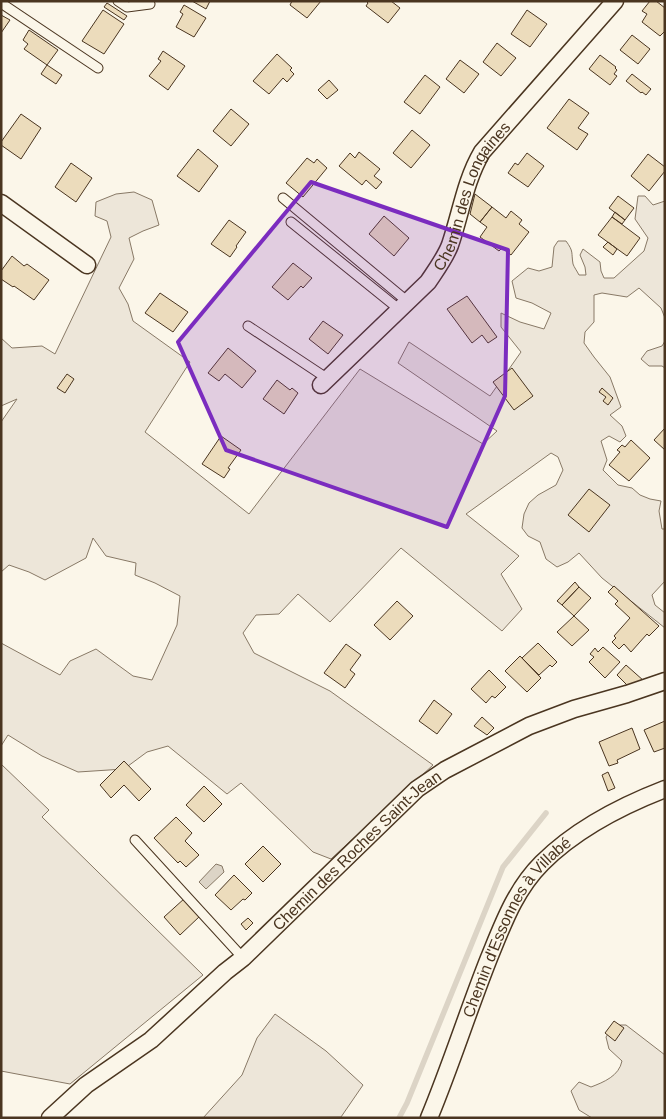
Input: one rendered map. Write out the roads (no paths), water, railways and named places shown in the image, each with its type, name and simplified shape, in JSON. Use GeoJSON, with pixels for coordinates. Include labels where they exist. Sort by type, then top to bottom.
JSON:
{"type":"FeatureCollection","features":[{"type":"Feature","properties":{"kind":"street","name":"Chemin des Longaines"},"geometry":{"type":"LineString","coordinates":[[325,382],[428,282],[450,246],[474,166],[482,152],[615,1]]}},
{"type":"Feature","properties":{"kind":"street"},"geometry":{"type":"LineString","coordinates":[[1,203],[87,265]]}},
{"type":"Feature","properties":{"kind":"street","name":"Chemin des Roches Saint-Jean"},"geometry":{"type":"LineString","coordinates":[[50,1118],[86,1085],[151,1040],[225,972],[243,958],[417,788],[529,726],[574,709],[665,681]]}},
{"type":"Feature","properties":{"kind":"street","name":"Chemin d'Essonnes à Villabé"},"geometry":{"type":"LineString","coordinates":[[429,1118],[509,909],[523,886],[541,864],[579,833],[607,816],[665,789]]}},
{"type":"Feature","properties":{"kind":"lane"},"geometry":{"type":"LineString","coordinates":[[118,1],[127,7],[150,4]]}},
{"type":"Feature","properties":{"kind":"lane"},"geometry":{"type":"LineString","coordinates":[[1,3],[98,68]]}},
{"type":"Feature","properties":{"kind":"lane"},"geometry":{"type":"LineString","coordinates":[[283,198],[404,306]]}},
{"type":"Feature","properties":{"kind":"lane"},"geometry":{"type":"LineString","coordinates":[[291,222],[404,306]]}},
{"type":"Feature","properties":{"kind":"lane"},"geometry":{"type":"LineString","coordinates":[[248,326],[325,382]]}},
{"type":"Feature","properties":{"kind":"lane"},"geometry":{"type":"LineString","coordinates":[[136,840],[243,958]]}},
{"type":"Feature","properties":{"kind":"waterway"},"geometry":{"type":"LineString","coordinates":[[399,1118],[407,1103],[503,867],[546,813]]}}]}
